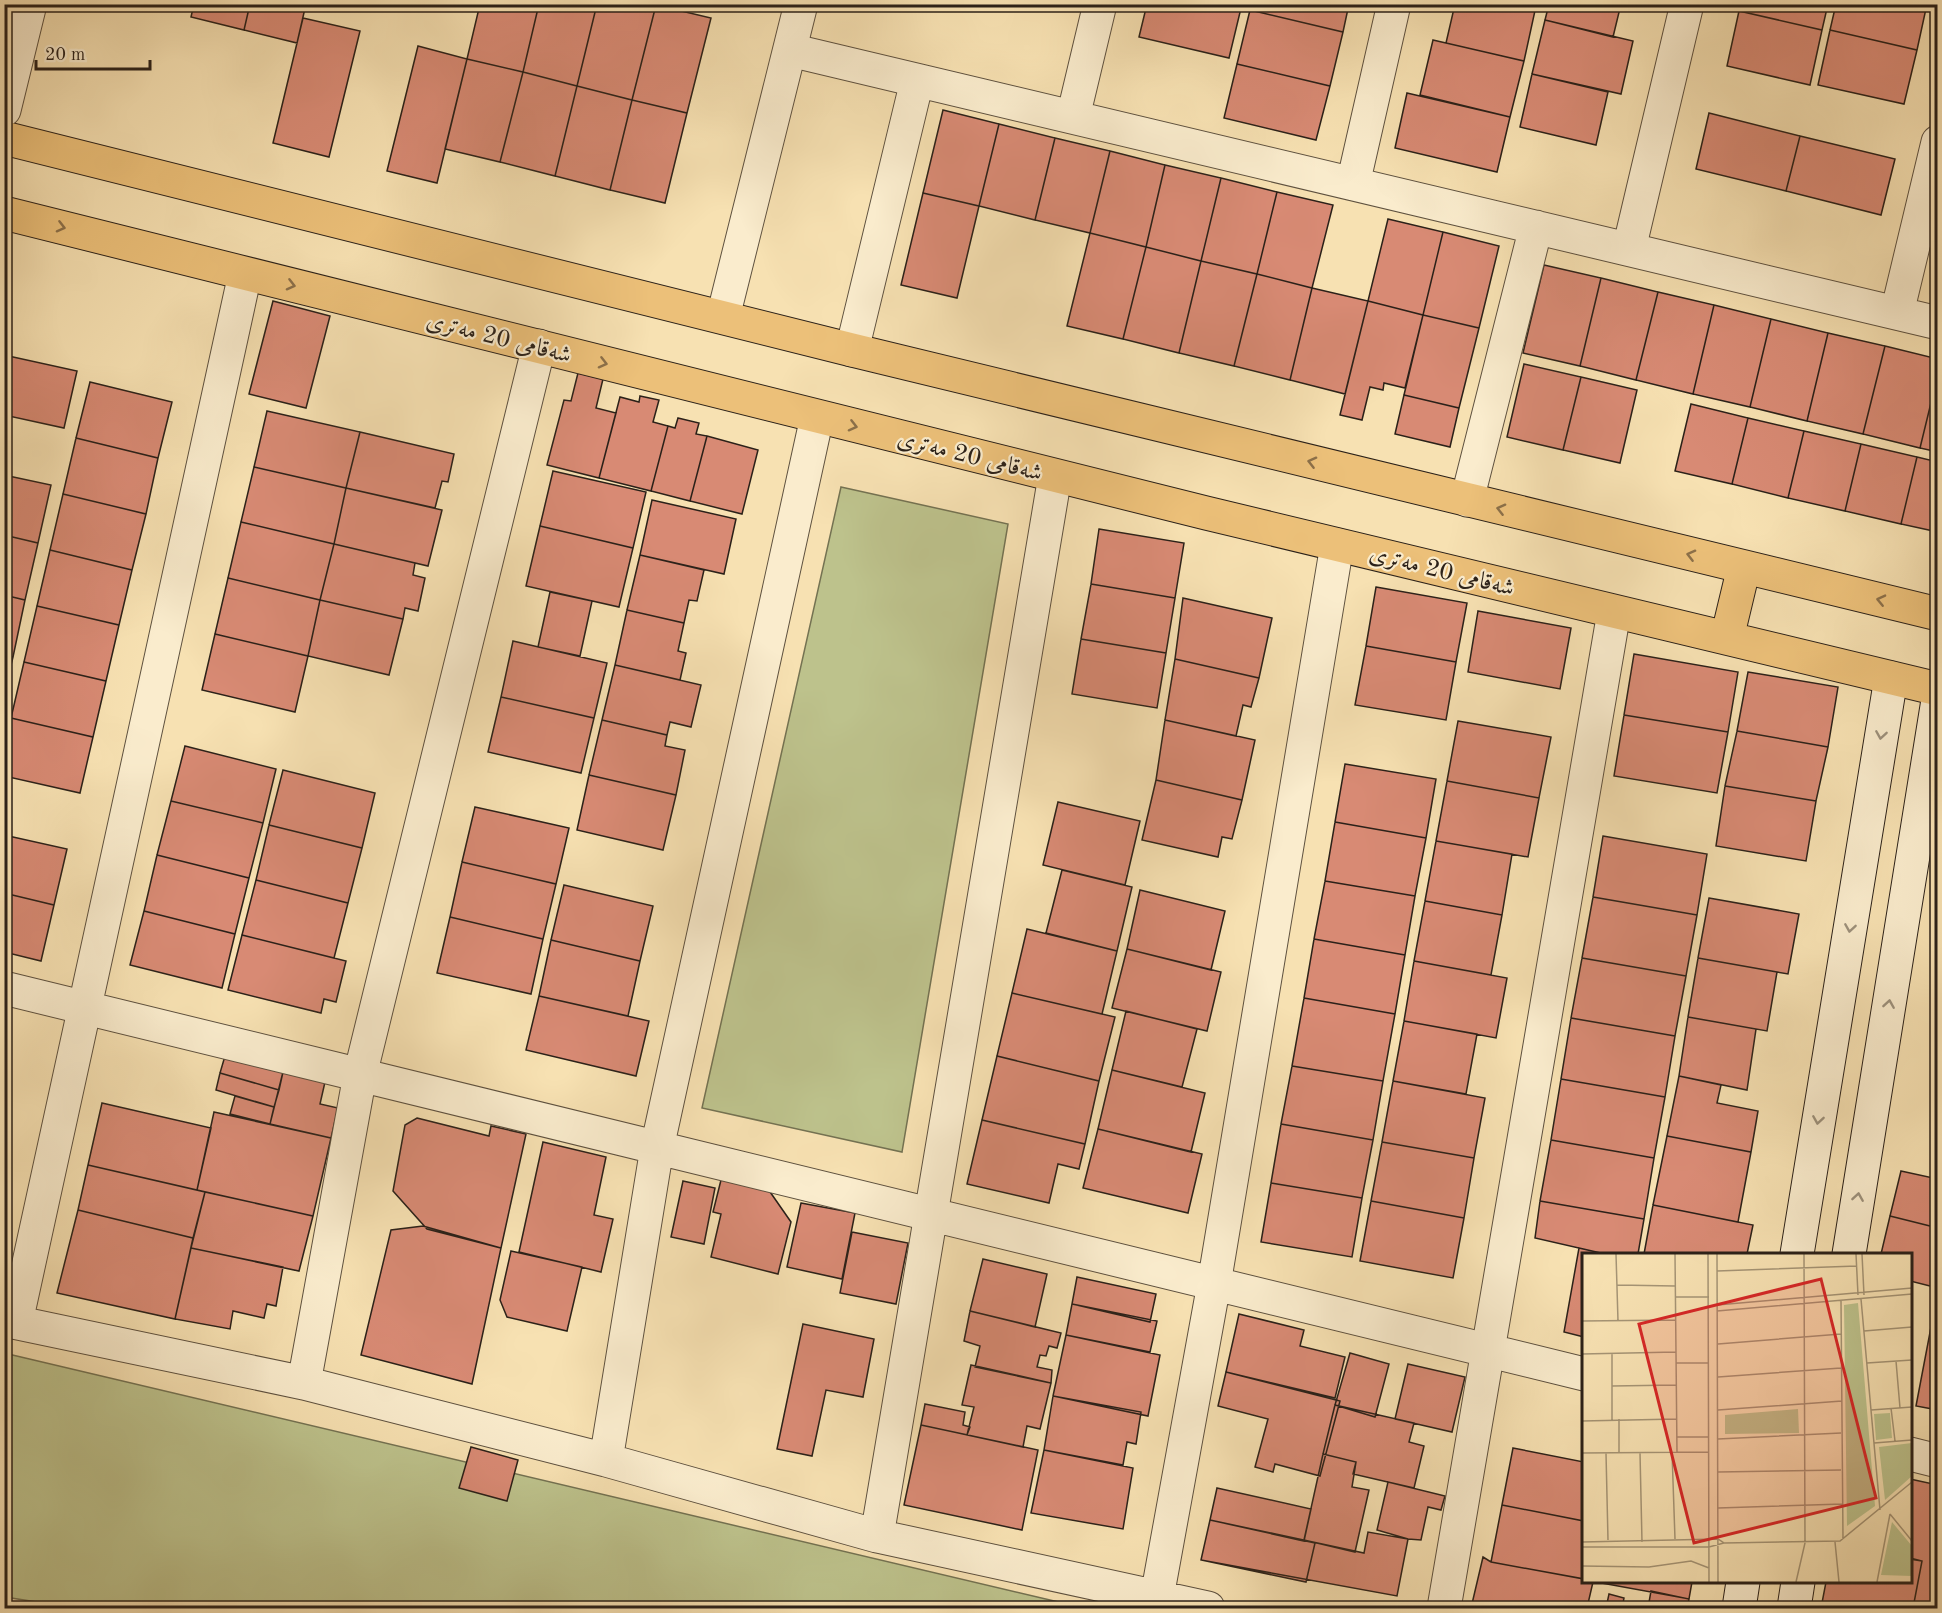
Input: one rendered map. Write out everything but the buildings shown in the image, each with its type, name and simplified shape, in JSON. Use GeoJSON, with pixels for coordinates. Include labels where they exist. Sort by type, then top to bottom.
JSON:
{"type":"FeatureCollection","features":[{"type":"Feature","properties":{"kind":"main road"},"geometry":{"type":"LineString","coordinates":[[4,138],[852,350],[1938,614]]}},
{"type":"Feature","properties":{"kind":"main road","name":"شەقامی 20 مەتری"},"geometry":{"type":"LineString","coordinates":[[4,213],[1055,476],[1938,689]]}},
{"type":"Feature","properties":{"kind":"main road"},"geometry":{"type":"LineString","coordinates":[[1727,638],[1744,567]]}},
{"type":"Feature","properties":{"kind":"street"},"geometry":{"type":"LineString","coordinates":[[4,110],[30,4]]}},
{"type":"Feature","properties":{"kind":"street"},"geometry":{"type":"LineString","coordinates":[[1073,117],[1100,4]]}},
{"type":"Feature","properties":{"kind":"street"},"geometry":{"type":"LineString","coordinates":[[1353,184],[1394,4]]}},
{"type":"Feature","properties":{"kind":"street"},"geometry":{"type":"LineString","coordinates":[[1629,249],[1688,4]]}},
{"type":"Feature","properties":{"kind":"street"},"geometry":{"type":"LineString","coordinates":[[723,317],[790,50],[793,6]]}},
{"type":"Feature","properties":{"kind":"street"},"geometry":{"type":"LineString","coordinates":[[790,50],[1938,322]]}},
{"type":"Feature","properties":{"kind":"street"},"geometry":{"type":"LineString","coordinates":[[852,350],[917,81]]}},
{"type":"Feature","properties":{"kind":"street"},"geometry":{"type":"LineString","coordinates":[[1897,313],[1938,142]]}},
{"type":"Feature","properties":{"kind":"street"},"geometry":{"type":"LineString","coordinates":[[1467,501],[1536,227]]}},
{"type":"Feature","properties":{"kind":"street"},"geometry":{"type":"LineString","coordinates":[[244,273],[83,1008],[10,1321],[304,1383],[606,1460],[877,1536],[1208,1608]]}},
{"type":"Feature","properties":{"kind":"street"},"geometry":{"type":"LineString","coordinates":[[304,1383],[360,1075],[539,346]]}},
{"type":"Feature","properties":{"kind":"street"},"geometry":{"type":"LineString","coordinates":[[606,1460],[657,1148],[817,417]]}},
{"type":"Feature","properties":{"kind":"street"},"geometry":{"type":"LineString","coordinates":[[877,1536],[1055,476]]}},
{"type":"Feature","properties":{"kind":"street"},"geometry":{"type":"LineString","coordinates":[[1157,1597],[1214,1284],[1338,545]]}},
{"type":"Feature","properties":{"kind":"street"},"geometry":{"type":"LineString","coordinates":[[1444,1608],[1614,612]]}},
{"type":"Feature","properties":{"kind":"street"},"geometry":{"type":"LineString","coordinates":[[1797,1253],[1891,678]]}},
{"type":"Feature","properties":{"kind":"street"},"geometry":{"type":"LineString","coordinates":[[1849,1253],[1938,700]]}},
{"type":"Feature","properties":{"kind":"street"},"geometry":{"type":"LineString","coordinates":[[4,988],[1582,1374]]}},
{"type":"Feature","properties":{"kind":"street"},"geometry":{"type":"LineString","coordinates":[[1912,1454],[1938,1461]]}},
{"type":"Feature","properties":{"kind":"street"},"geometry":{"type":"LineString","coordinates":[[1739,1608],[1743,1583]]}},
{"type":"Feature","properties":{"kind":"street"},"geometry":{"type":"LineString","coordinates":[[1794,1608],[1798,1583]]}},
{"type":"Feature","properties":{"kind":"green space"},"geometry":{"type":"Polygon","coordinates":[[[841,487],[1008,524],[902,1152],[702,1108],[841,487]]]}},
{"type":"Feature","properties":{"kind":"green space"},"geometry":{"type":"Polygon","coordinates":[[[4,1353],[1084,1608],[75,1608],[5,1597],[4,1353]]]}}]}
